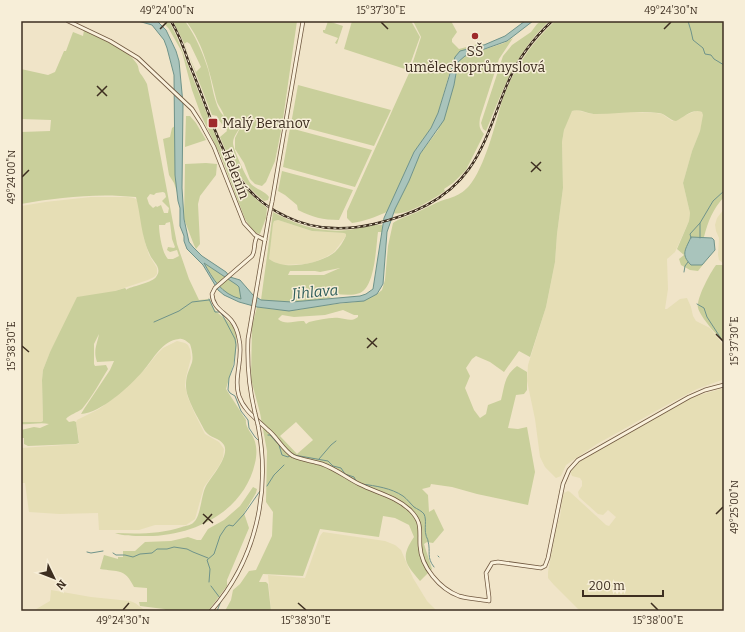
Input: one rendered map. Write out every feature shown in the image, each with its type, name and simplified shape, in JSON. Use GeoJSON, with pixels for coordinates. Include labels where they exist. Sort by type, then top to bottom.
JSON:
{"type":"FeatureCollection","features":[{"type":"Feature","properties":{"kind":"street","name":"Helenín"},"geometry":{"type":"LineString","coordinates":[[68,21],[126,50],[138,58],[192,109],[214,147],[244,223],[257,237],[266,240]]}},
{"type":"Feature","properties":{"kind":"street"},"geometry":{"type":"LineString","coordinates":[[211,611],[232,583],[256,528],[260,505],[263,468],[258,425],[249,379],[248,339],[303,21]]}},
{"type":"Feature","properties":{"kind":"street"},"geometry":{"type":"LineString","coordinates":[[257,237],[254,242],[254,251],[252,256],[215,288],[212,294],[214,304],[232,321],[239,337],[241,351],[237,382],[241,401],[249,413],[270,431],[292,455],[320,463],[333,469],[359,484],[386,494],[402,503],[411,511],[419,522],[421,557],[431,573],[446,588],[458,595],[489,601],[490,597],[486,573],[492,563],[504,562],[541,568],[545,566],[548,558],[563,484],[568,472],[583,456],[689,397],[704,390],[724,385]]}},
{"type":"Feature","properties":{"kind":"shaded area"},"geometry":{"type":"Polygon","coordinates":[[[576,110],[592,114],[629,112],[656,113],[662,114],[672,121],[698,110],[704,113],[700,131],[692,151],[683,183],[690,213],[689,221],[675,252],[667,259],[668,289],[665,309],[680,299],[687,298],[696,321],[710,328],[724,346],[724,378],[697,389],[597,444],[566,465],[561,476],[556,478],[545,467],[540,457],[535,419],[527,381],[528,365],[546,307],[555,262],[563,188],[562,142],[564,130],[569,115],[572,111],[576,110]]]}},
{"type":"Feature","properties":{"kind":"shaded area"},"geometry":{"type":"Polygon","coordinates":[[[91,197],[128,197],[137,200],[144,239],[149,255],[157,268],[157,274],[148,280],[115,291],[58,337],[43,370],[43,421],[21,422],[21,206],[91,197]]]}},
{"type":"Feature","properties":{"kind":"shaded area"},"geometry":{"type":"Polygon","coordinates":[[[724,209],[724,264],[719,260],[719,238],[715,225],[717,218],[724,209]]]}},
{"type":"Feature","properties":{"kind":"shaded area"},"geometry":{"type":"Polygon","coordinates":[[[278,220],[312,231],[344,233],[346,236],[334,252],[326,257],[305,264],[281,265],[268,259],[273,224],[274,221],[278,220]]]}},
{"type":"Feature","properties":{"kind":"shaded area"},"geometry":{"type":"Polygon","coordinates":[[[177,341],[185,343],[190,349],[191,358],[185,386],[194,412],[205,434],[219,442],[224,449],[223,458],[219,466],[204,487],[195,519],[186,525],[155,525],[139,530],[99,530],[98,513],[59,514],[29,512],[25,483],[21,483],[21,448],[79,444],[77,420],[99,409],[114,398],[146,368],[163,348],[177,341]]]}},
{"type":"Feature","properties":{"kind":"shaded area"},"geometry":{"type":"Polygon","coordinates":[[[724,388],[724,611],[580,611],[548,578],[564,493],[568,491],[570,492],[606,525],[609,526],[616,517],[608,510],[603,515],[598,514],[579,497],[578,492],[582,486],[582,481],[580,478],[572,476],[570,471],[583,458],[693,397],[724,388]]]}},
{"type":"Feature","properties":{"kind":"shaded area"},"geometry":{"type":"Polygon","coordinates":[[[323,532],[385,541],[395,545],[401,550],[413,578],[427,601],[437,611],[271,611],[268,575],[305,578],[320,536],[323,532]]]}},
{"type":"Feature","properties":{"kind":"shaded area"},"geometry":{"type":"Polygon","coordinates":[[[51,590],[91,597],[130,601],[143,609],[162,611],[33,611],[50,601],[51,590]]]}},
{"type":"Feature","properties":{"kind":"green space"},"geometry":{"type":"Polygon","coordinates":[[[162,21],[169,21],[176,35],[220,147],[229,165],[245,188],[267,208],[266,218],[260,234],[252,230],[245,219],[222,159],[201,115],[192,90],[182,52],[169,29],[162,21]]]}},
{"type":"Feature","properties":{"kind":"green space"},"geometry":{"type":"Polygon","coordinates":[[[173,21],[185,21],[189,26],[201,50],[208,69],[218,107],[224,116],[217,102],[209,70],[202,49],[192,30],[186,21],[297,21],[282,126],[275,161],[266,182],[262,186],[255,184],[250,179],[244,163],[235,149],[235,138],[241,126],[233,141],[235,151],[240,164],[249,181],[253,186],[269,197],[268,200],[264,201],[249,187],[228,155],[220,137],[227,131],[217,116],[212,115],[188,54],[196,72],[201,67],[190,44],[187,42],[184,44],[173,21]]]}},
{"type":"Feature","properties":{"kind":"green space"},"geometry":{"type":"Polygon","coordinates":[[[328,21],[343,26],[337,44],[335,43],[338,38],[323,32],[328,21]]]}},
{"type":"Feature","properties":{"kind":"green space"},"geometry":{"type":"Polygon","coordinates":[[[352,21],[411,21],[420,37],[408,70],[344,49],[352,21]]]}},
{"type":"Feature","properties":{"kind":"green space"},"geometry":{"type":"Polygon","coordinates":[[[413,21],[451,21],[457,32],[452,39],[452,42],[459,49],[482,43],[484,45],[460,51],[453,61],[438,113],[431,128],[414,152],[387,212],[370,219],[352,223],[347,218],[347,211],[410,71],[421,37],[413,21]]]}},
{"type":"Feature","properties":{"kind":"green space"},"geometry":{"type":"Polygon","coordinates":[[[541,21],[549,21],[519,58],[505,86],[486,131],[483,129],[481,123],[503,56],[512,45],[531,32],[541,21]]]}},
{"type":"Feature","properties":{"kind":"green space"},"geometry":{"type":"Polygon","coordinates":[[[555,21],[724,21],[724,197],[711,216],[704,237],[691,237],[685,252],[686,258],[691,265],[703,264],[698,271],[690,270],[681,265],[679,259],[684,255],[677,249],[689,221],[690,213],[683,183],[692,151],[700,131],[703,115],[702,112],[692,112],[676,121],[661,114],[651,112],[596,114],[578,110],[572,111],[564,130],[562,142],[563,188],[555,262],[546,307],[530,357],[519,351],[504,372],[490,362],[476,356],[466,368],[470,376],[465,388],[474,410],[480,418],[486,414],[488,405],[501,400],[507,377],[517,366],[527,372],[527,390],[524,394],[516,395],[508,428],[518,429],[527,427],[535,472],[528,505],[452,487],[431,484],[430,487],[422,489],[428,495],[429,512],[434,509],[444,530],[433,543],[427,542],[424,544],[432,569],[420,581],[406,560],[407,550],[414,537],[409,525],[395,518],[383,516],[379,537],[320,529],[303,576],[263,574],[259,582],[266,582],[268,584],[271,611],[225,611],[231,600],[233,590],[240,584],[249,571],[256,570],[272,536],[273,512],[266,502],[267,451],[260,413],[251,379],[252,326],[257,307],[279,310],[298,310],[317,306],[356,302],[377,294],[382,290],[385,280],[388,246],[393,223],[401,218],[456,196],[469,186],[475,178],[485,157],[506,90],[517,68],[546,29],[555,21]],[[343,310],[325,315],[294,317],[282,315],[278,319],[284,322],[304,321],[306,324],[328,318],[351,320],[358,317],[358,315],[354,315],[343,310]],[[296,422],[280,436],[297,454],[313,440],[296,422]]]}},
{"type":"Feature","properties":{"kind":"green space"},"geometry":{"type":"Polygon","coordinates":[[[84,30],[113,44],[127,53],[138,65],[139,72],[147,84],[177,244],[189,279],[199,300],[210,299],[215,310],[232,325],[235,332],[235,356],[226,389],[246,420],[247,427],[254,439],[256,445],[255,463],[249,481],[239,496],[227,509],[196,527],[178,532],[142,536],[115,533],[157,532],[192,524],[198,516],[206,486],[224,455],[224,445],[205,431],[188,397],[186,380],[192,363],[192,354],[190,344],[184,340],[173,340],[168,343],[158,351],[147,367],[115,398],[97,409],[81,414],[110,370],[114,361],[97,362],[95,351],[99,334],[94,344],[94,364],[95,366],[106,365],[108,369],[82,409],[66,419],[69,422],[76,422],[79,443],[28,446],[24,444],[24,438],[21,438],[21,430],[34,427],[40,428],[49,424],[21,424],[21,422],[43,421],[43,370],[50,352],[77,297],[125,288],[127,290],[154,279],[158,274],[157,265],[150,255],[143,234],[136,197],[107,195],[78,196],[21,204],[21,132],[50,131],[51,120],[21,119],[21,69],[48,75],[55,72],[64,51],[66,51],[73,32],[83,36],[84,30]],[[156,193],[154,195],[150,194],[147,198],[149,204],[153,208],[161,205],[164,213],[168,213],[169,208],[162,201],[166,197],[165,193],[156,193]],[[170,222],[166,223],[165,225],[159,225],[159,229],[164,252],[168,259],[173,259],[179,256],[177,250],[170,252],[167,250],[168,247],[175,247],[172,239],[170,222]]]}},
{"type":"Feature","properties":{"kind":"green space"},"geometry":{"type":"Polygon","coordinates":[[[513,38],[499,59],[480,118],[480,127],[484,134],[466,170],[453,183],[444,189],[445,191],[434,198],[412,210],[393,213],[409,181],[420,154],[438,130],[454,85],[458,62],[465,56],[504,43],[513,38]]]}},
{"type":"Feature","properties":{"kind":"green space"},"geometry":{"type":"Polygon","coordinates":[[[298,85],[391,110],[374,146],[291,124],[298,85]]]}},
{"type":"Feature","properties":{"kind":"green space"},"geometry":{"type":"Polygon","coordinates":[[[186,116],[190,116],[196,123],[206,140],[185,147],[186,116]]]}},
{"type":"Feature","properties":{"kind":"green space"},"geometry":{"type":"Polygon","coordinates":[[[175,126],[175,175],[177,192],[169,175],[163,139],[170,137],[172,128],[175,126]]]}},
{"type":"Feature","properties":{"kind":"green space"},"geometry":{"type":"Polygon","coordinates":[[[290,128],[372,150],[355,187],[283,167],[290,128]]]}},
{"type":"Feature","properties":{"kind":"green space"},"geometry":{"type":"Polygon","coordinates":[[[185,164],[217,164],[216,175],[200,196],[198,204],[200,244],[196,249],[184,219],[185,164]]]}},
{"type":"Feature","properties":{"kind":"green space"},"geometry":{"type":"Polygon","coordinates":[[[282,171],[353,190],[339,220],[318,218],[298,210],[297,205],[278,191],[282,171]]]}},
{"type":"Feature","properties":{"kind":"green space"},"geometry":{"type":"Polygon","coordinates":[[[273,212],[291,221],[318,229],[338,231],[382,225],[382,232],[378,232],[372,275],[365,289],[360,293],[346,295],[322,293],[331,298],[296,302],[261,300],[273,212]],[[278,220],[274,221],[273,224],[269,259],[280,264],[301,265],[323,259],[335,252],[346,236],[344,233],[312,231],[278,220]],[[340,268],[320,272],[290,271],[288,275],[324,275],[340,268]]]}},
{"type":"Feature","properties":{"kind":"green space"},"geometry":{"type":"Polygon","coordinates":[[[204,263],[237,285],[239,287],[241,299],[228,294],[223,290],[215,281],[204,263]]]}},
{"type":"Feature","properties":{"kind":"green space"},"geometry":{"type":"Polygon","coordinates":[[[716,265],[724,266],[724,343],[713,331],[698,308],[701,293],[716,265]]]}},
{"type":"Feature","properties":{"kind":"green space"},"geometry":{"type":"Polygon","coordinates":[[[253,487],[257,489],[256,493],[244,513],[249,528],[227,580],[227,586],[208,611],[167,611],[164,609],[140,606],[139,602],[147,602],[147,588],[134,587],[131,581],[120,572],[100,569],[104,555],[118,559],[118,557],[123,557],[123,551],[135,551],[145,542],[171,541],[188,537],[201,540],[208,529],[224,520],[240,506],[253,487]]]}},
{"type":"Feature","properties":{"kind":"water"},"geometry":{"type":"Polygon","coordinates":[[[138,21],[157,21],[166,30],[179,61],[183,104],[182,188],[184,219],[189,242],[202,256],[226,272],[230,277],[240,280],[253,295],[261,300],[292,302],[360,296],[373,289],[384,218],[414,152],[431,128],[438,113],[455,57],[460,51],[484,45],[505,36],[525,21],[533,21],[507,41],[465,56],[458,62],[454,85],[444,120],[420,154],[395,209],[387,232],[383,284],[377,294],[364,301],[289,311],[257,307],[239,302],[224,295],[218,290],[203,265],[187,249],[180,226],[180,208],[175,175],[174,75],[164,40],[152,25],[138,21]],[[204,263],[214,280],[223,290],[234,297],[241,299],[239,287],[204,263]]]}},
{"type":"Feature","properties":{"kind":"water"},"geometry":{"type":"Polygon","coordinates":[[[691,237],[712,238],[714,240],[715,250],[702,265],[691,265],[686,258],[685,251],[691,237]]]}},
{"type":"Feature","properties":{"kind":"waterway"},"geometry":{"type":"LineString","coordinates":[[688,21],[693,40],[703,48],[705,54],[711,55],[714,59],[724,65]]}},
{"type":"Feature","properties":{"kind":"waterway"},"geometry":{"type":"LineString","coordinates":[[700,238],[700,223],[713,201],[724,191]]}},
{"type":"Feature","properties":{"kind":"waterway"},"geometry":{"type":"LineString","coordinates":[[691,238],[690,234],[700,223]]}},
{"type":"Feature","properties":{"kind":"waterway"},"geometry":{"type":"LineString","coordinates":[[684,272],[685,266],[688,262]]}},
{"type":"Feature","properties":{"kind":"waterway"},"geometry":{"type":"LineString","coordinates":[[209,299],[215,312],[220,312],[223,316],[235,339],[236,345],[234,365],[229,378],[228,390],[235,396],[241,411],[248,420],[249,428],[258,440]]}},
{"type":"Feature","properties":{"kind":"waterway"},"geometry":{"type":"LineString","coordinates":[[154,322],[179,311],[192,302],[209,300]]}},
{"type":"Feature","properties":{"kind":"waterway"},"geometry":{"type":"LineString","coordinates":[[697,304],[704,308],[707,317],[724,343]]}},
{"type":"Feature","properties":{"kind":"waterway"},"geometry":{"type":"LineString","coordinates":[[268,435],[270,435],[279,445],[282,455],[288,457],[291,455]]}},
{"type":"Feature","properties":{"kind":"waterway"},"geometry":{"type":"LineString","coordinates":[[319,459],[336,441]]}},
{"type":"Feature","properties":{"kind":"waterway"},"geometry":{"type":"LineString","coordinates":[[294,455],[328,461],[333,466],[341,468],[345,474],[354,477],[356,481]]}},
{"type":"Feature","properties":{"kind":"waterway"},"geometry":{"type":"LineString","coordinates":[[267,486],[274,475],[284,465]]}},
{"type":"Feature","properties":{"kind":"waterway"},"geometry":{"type":"LineString","coordinates":[[362,484],[394,491],[404,497],[414,507],[423,513],[425,516],[425,533],[429,545],[429,557],[434,567]]}},
{"type":"Feature","properties":{"kind":"waterway"},"geometry":{"type":"LineString","coordinates":[[209,582],[210,569],[207,560],[214,554],[220,536],[226,527],[229,525],[233,526],[244,514],[260,491]]}},
{"type":"Feature","properties":{"kind":"waterway"},"geometry":{"type":"LineString","coordinates":[[113,553],[116,555],[133,557],[140,554],[152,553],[157,549],[174,547],[187,549],[208,558]]}},
{"type":"Feature","properties":{"kind":"waterway"},"geometry":{"type":"LineString","coordinates":[[87,552],[91,553],[103,551]]}},
{"type":"Feature","properties":{"kind":"waterway"},"geometry":{"type":"LineString","coordinates":[[211,586],[220,598]]}},
{"type":"Feature","properties":{"kind":"waterway"},"geometry":{"type":"LineString","coordinates":[[217,611],[221,601]]}},
{"type":"Feature","properties":{"kind":"railway"},"geometry":{"type":"LineString","coordinates":[[171,21],[181,41],[223,150],[230,164],[247,188],[270,208],[285,216],[306,224],[329,228],[351,228],[374,224],[401,216],[427,205],[450,190],[460,180],[476,159],[517,63],[533,41],[552,21]]}},
{"type":"Feature","properties":{"kind":"place","name":"SŠ uměleckoprůmyslová"},"geometry":{"type":"Point","coordinates":[475,36]}},
{"type":"Feature","properties":{"kind":"place","name":"Malý Beranov"},"geometry":{"type":"Point","coordinates":[213,123]}},
{"type":"Feature","properties":{"kind":"water label","name":"Jihlava"},"geometry":{"type":"Point","coordinates":[315,292]}}]}
